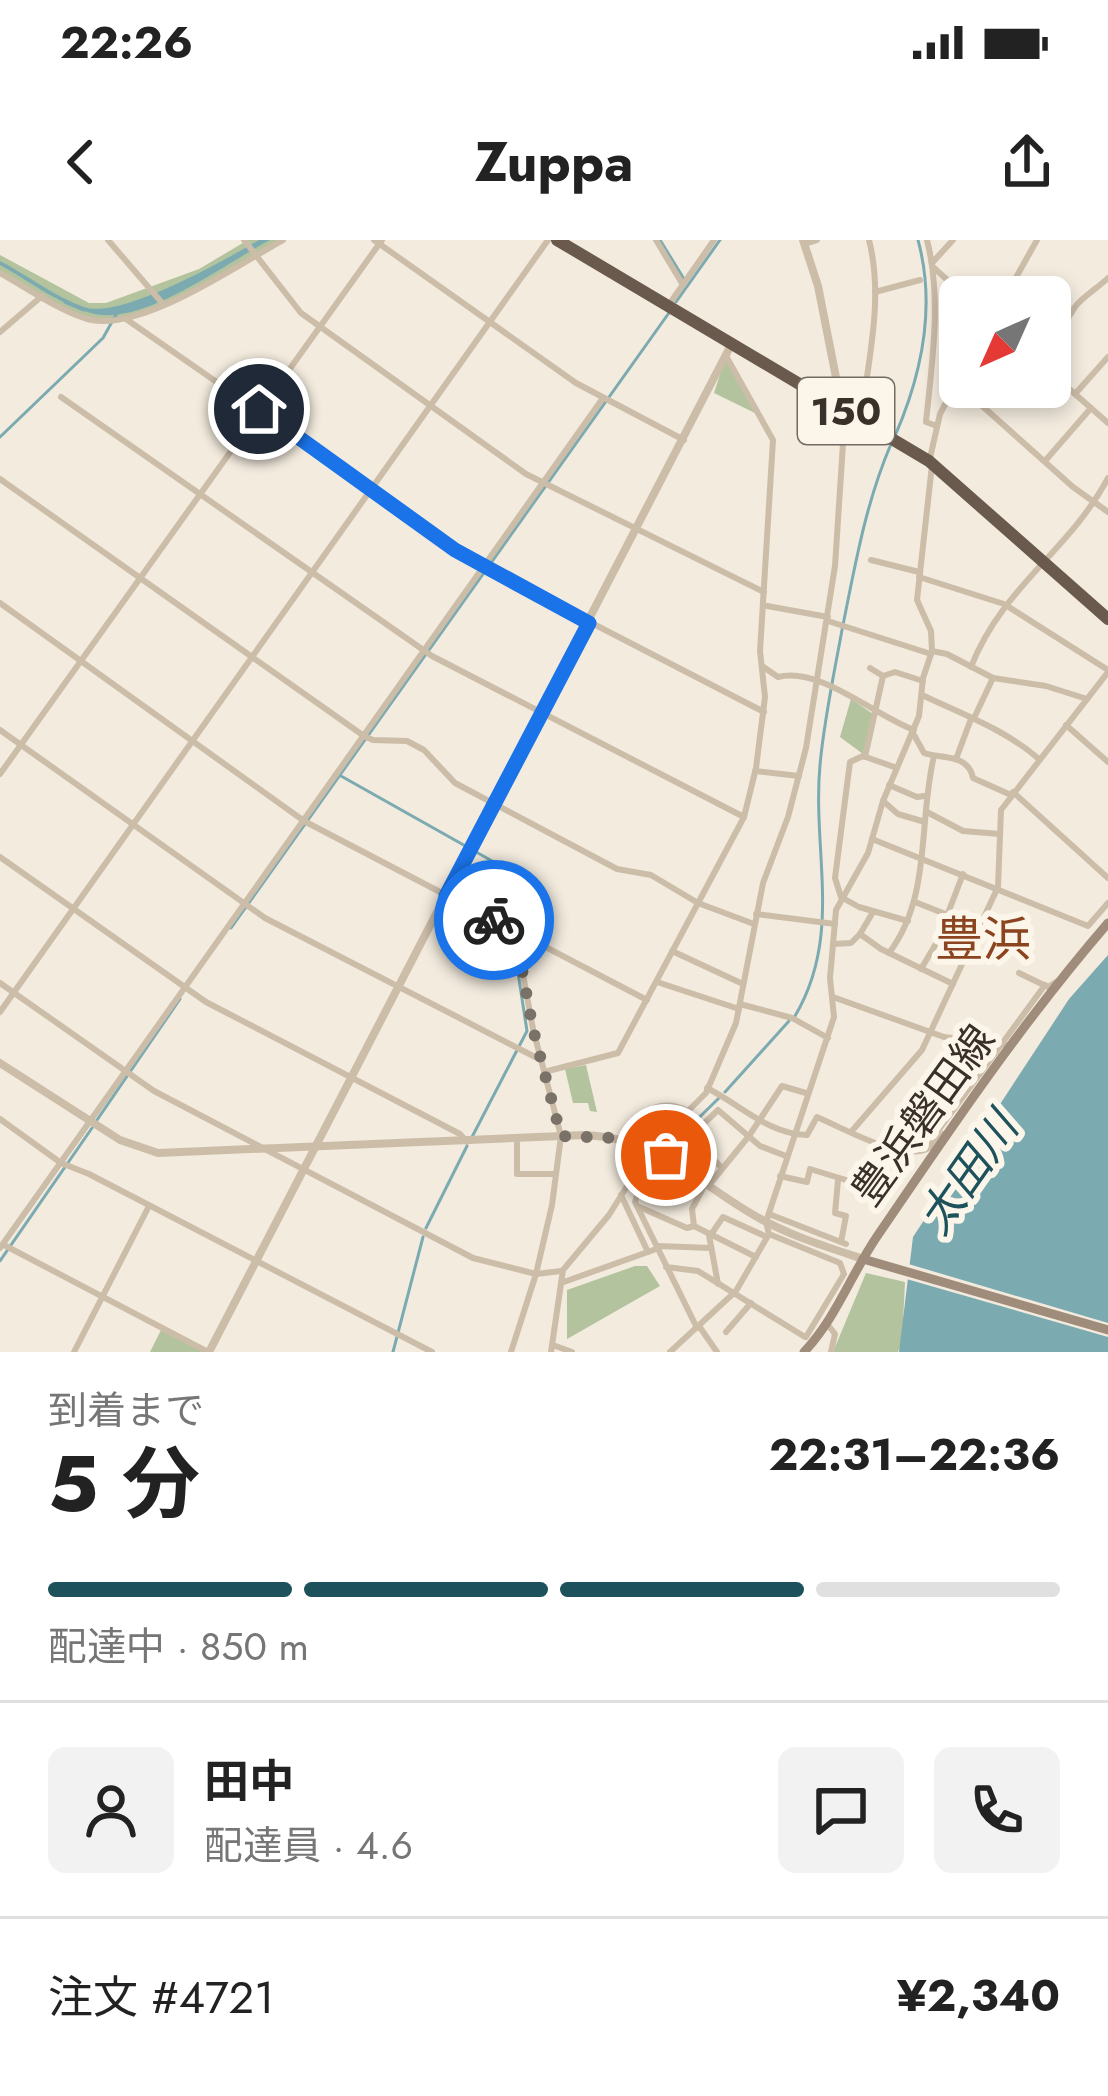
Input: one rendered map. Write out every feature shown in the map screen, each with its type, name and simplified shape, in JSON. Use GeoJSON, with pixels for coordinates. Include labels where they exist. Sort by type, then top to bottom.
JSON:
{"type":"FeatureCollection","features":[{"type":"Feature","properties":{"kind":"highway","name":"150"},"geometry":{"type":"LineString","coordinates":[[553,240],[668,306],[729,350],[843,409],[931,462],[1108,619]]}},
{"type":"Feature","properties":{"kind":"main road","name":"豊浜磐田線"},"geometry":{"type":"LineString","coordinates":[[1108,923],[951,1130],[863,1259],[1108,1330]]}},
{"type":"Feature","properties":{"kind":"main road"},"geometry":{"type":"LineString","coordinates":[[804,1352],[809,1340],[828,1325],[863,1259]]}},
{"type":"Feature","properties":{"kind":"street"},"geometry":{"type":"LineString","coordinates":[[108,240],[163,304]]}},
{"type":"Feature","properties":{"kind":"street"},"geometry":{"type":"LineString","coordinates":[[244,240],[300,312],[430,406],[543,482],[764,592]]}},
{"type":"Feature","properties":{"kind":"street"},"geometry":{"type":"LineString","coordinates":[[0,273],[82,318],[110,322],[214,281],[284,240]]}},
{"type":"Feature","properties":{"kind":"street"},"geometry":{"type":"LineString","coordinates":[[0,1012],[490,321],[553,240]]}},
{"type":"Feature","properties":{"kind":"street"},"geometry":{"type":"LineString","coordinates":[[656,240],[682,285]]}},
{"type":"Feature","properties":{"kind":"street"},"geometry":{"type":"LineString","coordinates":[[668,306],[714,240]]}},
{"type":"Feature","properties":{"kind":"street"},"geometry":{"type":"LineString","coordinates":[[572,1352],[552,1348],[563,1270],[621,1196],[651,1148],[707,1088],[732,1037],[755,919],[799,776],[828,620],[841,497],[843,409],[818,286],[804,242],[818,240]]}},
{"type":"Feature","properties":{"kind":"street"},"geometry":{"type":"LineString","coordinates":[[860,419],[875,292],[869,240]]}},
{"type":"Feature","properties":{"kind":"street"},"geometry":{"type":"LineString","coordinates":[[927,240],[935,320],[926,422],[937,426]]}},
{"type":"Feature","properties":{"kind":"street"},"geometry":{"type":"LineString","coordinates":[[933,265],[953,240]]}},
{"type":"Feature","properties":{"kind":"street"},"geometry":{"type":"LineString","coordinates":[[1017,276],[1037,240]]}},
{"type":"Feature","properties":{"kind":"street"},"geometry":{"type":"LineString","coordinates":[[0,774],[378,241],[603,398],[684,440]]}},
{"type":"Feature","properties":{"kind":"street"},"geometry":{"type":"LineString","coordinates":[[933,265],[944,276]]}},
{"type":"Feature","properties":{"kind":"street"},"geometry":{"type":"LineString","coordinates":[[1071,319],[1077,304],[1108,278]]}},
{"type":"Feature","properties":{"kind":"street"},"geometry":{"type":"LineString","coordinates":[[875,292],[920,280]]}},
{"type":"Feature","properties":{"kind":"street"},"geometry":{"type":"LineString","coordinates":[[0,332],[42,296]]}},
{"type":"Feature","properties":{"kind":"street"},"geometry":{"type":"LineString","coordinates":[[125,319],[483,567],[764,712]]}},
{"type":"Feature","properties":{"kind":"street"},"geometry":{"type":"LineString","coordinates":[[603,398],[1,1245],[209,1352],[729,350]]}},
{"type":"Feature","properties":{"kind":"street"},"geometry":{"type":"LineString","coordinates":[[544,1072],[619,1053],[744,817],[764,712],[764,592],[773,440],[729,350]]}},
{"type":"Feature","properties":{"kind":"street"},"geometry":{"type":"LineString","coordinates":[[1075,394],[1108,357]]}},
{"type":"Feature","properties":{"kind":"street"},"geometry":{"type":"LineString","coordinates":[[1071,390],[1108,423]]}},
{"type":"Feature","properties":{"kind":"street"},"geometry":{"type":"LineString","coordinates":[[62,397],[423,651],[744,817]]}},
{"type":"Feature","properties":{"kind":"street"},"geometry":{"type":"LineString","coordinates":[[670,1352],[735,1292],[768,1235],[767,1218],[828,1038],[834,1017],[830,978],[841,897],[872,839],[913,732],[932,653],[931,631],[918,607],[919,574],[931,462],[937,426],[946,408]]}},
{"type":"Feature","properties":{"kind":"street"},"geometry":{"type":"LineString","coordinates":[[987,408],[1108,512]]}},
{"type":"Feature","properties":{"kind":"street"},"geometry":{"type":"LineString","coordinates":[[1045,461],[1091,408]]}},
{"type":"Feature","properties":{"kind":"street"},"geometry":{"type":"LineString","coordinates":[[971,667],[984,633],[1004,604],[1095,503],[1108,478]]}},
{"type":"Feature","properties":{"kind":"street"},"geometry":{"type":"LineString","coordinates":[[0,479],[364,736],[406,741],[424,750],[455,783],[494,805],[617,869],[651,875],[698,903],[755,919],[835,924]]}},
{"type":"Feature","properties":{"kind":"street"},"geometry":{"type":"LineString","coordinates":[[851,1132],[922,1050],[931,1032],[998,887],[1001,809],[1108,671],[1004,604],[871,560]]}},
{"type":"Feature","properties":{"kind":"street"},"geometry":{"type":"LineString","coordinates":[[0,604],[304,820],[647,1000]]}},
{"type":"Feature","properties":{"kind":"street"},"geometry":{"type":"LineString","coordinates":[[765,606],[828,620],[993,678],[1046,686],[1087,699]]}},
{"type":"Feature","properties":{"kind":"street"},"geometry":{"type":"LineString","coordinates":[[762,666],[778,677],[793,673],[844,692],[913,732],[924,754],[956,759],[972,770],[973,778],[1012,794],[1108,878]]}},
{"type":"Feature","properties":{"kind":"street"},"geometry":{"type":"LineString","coordinates":[[870,668],[883,676]]}},
{"type":"Feature","properties":{"kind":"street"},"geometry":{"type":"LineString","coordinates":[[883,676],[895,672],[923,681]]}},
{"type":"Feature","properties":{"kind":"street"},"geometry":{"type":"LineString","coordinates":[[865,757],[883,676]]}},
{"type":"Feature","properties":{"kind":"street"},"geometry":{"type":"LineString","coordinates":[[956,759],[993,678]]}},
{"type":"Feature","properties":{"kind":"street"},"geometry":{"type":"LineString","coordinates":[[922,695],[1017,740],[1039,759]]}},
{"type":"Feature","properties":{"kind":"street"},"geometry":{"type":"LineString","coordinates":[[1066,725],[1108,762]]}},
{"type":"Feature","properties":{"kind":"street"},"geometry":{"type":"LineString","coordinates":[[0,730],[266,918],[541,1060]]}},
{"type":"Feature","properties":{"kind":"street"},"geometry":{"type":"LineString","coordinates":[[889,953],[916,902],[927,812],[924,796],[934,756]]}},
{"type":"Feature","properties":{"kind":"street"},"geometry":{"type":"LineString","coordinates":[[897,768],[865,757],[850,762],[835,878],[841,897],[908,921]]}},
{"type":"Feature","properties":{"kind":"street"},"geometry":{"type":"LineString","coordinates":[[755,771],[799,776]]}},
{"type":"Feature","properties":{"kind":"street"},"geometry":{"type":"LineString","coordinates":[[889,785],[924,796]]}},
{"type":"Feature","properties":{"kind":"street"},"geometry":{"type":"LineString","coordinates":[[883,801],[898,814],[926,822]]}},
{"type":"Feature","properties":{"kind":"street"},"geometry":{"type":"LineString","coordinates":[[927,812],[963,831],[1000,834]]}},
{"type":"Feature","properties":{"kind":"street"},"geometry":{"type":"LineString","coordinates":[[872,839],[1088,926],[1108,903]]}},
{"type":"Feature","properties":{"kind":"street"},"geometry":{"type":"LineString","coordinates":[[0,857],[185,988],[460,1134],[467,1142]]}},
{"type":"Feature","properties":{"kind":"street"},"geometry":{"type":"LineString","coordinates":[[921,969],[963,874]]}},
{"type":"Feature","properties":{"kind":"street"},"geometry":{"type":"LineString","coordinates":[[916,902],[948,915]]}},
{"type":"Feature","properties":{"kind":"street"},"geometry":{"type":"LineString","coordinates":[[833,944],[850,943],[873,912]]}},
{"type":"Feature","properties":{"kind":"street"},"geometry":{"type":"LineString","coordinates":[[943,928],[972,941]]}},
{"type":"Feature","properties":{"kind":"street"},"geometry":{"type":"LineString","coordinates":[[511,1352],[536,1274],[561,1136],[515,932]]}},
{"type":"Feature","properties":{"kind":"street"},"geometry":{"type":"LineString","coordinates":[[860,934],[953,984]]}},
{"type":"Feature","properties":{"kind":"street"},"geometry":{"type":"LineString","coordinates":[[672,951],[743,984]]}},
{"type":"Feature","properties":{"kind":"street"},"geometry":{"type":"LineString","coordinates":[[1019,973],[1049,987],[1068,972]]}},
{"type":"Feature","properties":{"kind":"street"},"geometry":{"type":"LineString","coordinates":[[656,982],[792,1018],[828,1038]]}},
{"type":"Feature","properties":{"kind":"street"},"geometry":{"type":"LineString","coordinates":[[0,983],[125,1072],[473,1258],[536,1274],[563,1270]]}},
{"type":"Feature","properties":{"kind":"street"},"geometry":{"type":"LineString","coordinates":[[924,1150],[1045,985]]}},
{"type":"Feature","properties":{"kind":"street"},"geometry":{"type":"LineString","coordinates":[[833,998],[931,1032],[1005,1047],[1034,1018]]}},
{"type":"Feature","properties":{"kind":"street"},"geometry":{"type":"LineString","coordinates":[[0,1063],[120,1140],[158,1153],[561,1136],[622,1139],[666,1155],[767,1218],[863,1259]]}},
{"type":"Feature","properties":{"kind":"street"},"geometry":{"type":"LineString","coordinates":[[976,1076],[980,1080],[993,1073]]}},
{"type":"Feature","properties":{"kind":"street"},"geometry":{"type":"LineString","coordinates":[[694,1226],[692,1209],[707,1184],[782,1086],[806,1093]]}},
{"type":"Feature","properties":{"kind":"street"},"geometry":{"type":"LineString","coordinates":[[707,1088],[793,1135],[807,1135],[817,1117],[890,1148],[924,1150],[951,1130]]}},
{"type":"Feature","properties":{"kind":"street"},"geometry":{"type":"LineString","coordinates":[[622,1139],[640,1116],[657,1105],[688,1111]]}},
{"type":"Feature","properties":{"kind":"street"},"geometry":{"type":"LineString","coordinates":[[717,1352],[666,1267],[635,1196],[666,1155],[718,1110],[773,1154],[786,1156]]}},
{"type":"Feature","properties":{"kind":"street"},"geometry":{"type":"LineString","coordinates":[[0,1119],[61,1163],[432,1352]]}},
{"type":"Feature","properties":{"kind":"street"},"geometry":{"type":"LineString","coordinates":[[691,1136],[722,1167]]}},
{"type":"Feature","properties":{"kind":"street"},"geometry":{"type":"LineString","coordinates":[[517,1139],[517,1174],[556,1174]]}},
{"type":"Feature","properties":{"kind":"street"},"geometry":{"type":"LineString","coordinates":[[780,1176],[807,1182],[810,1169],[868,1186]]}},
{"type":"Feature","properties":{"kind":"street"},"geometry":{"type":"LineString","coordinates":[[767,1218],[844,1243],[846,1216],[835,1213],[838,1180]]}},
{"type":"Feature","properties":{"kind":"street"},"geometry":{"type":"LineString","coordinates":[[621,1196],[648,1252]]}},
{"type":"Feature","properties":{"kind":"street"},"geometry":{"type":"LineString","coordinates":[[74,1352],[149,1206]]}},
{"type":"Feature","properties":{"kind":"street"},"geometry":{"type":"LineString","coordinates":[[638,1206],[687,1228],[694,1226],[756,1257]]}},
{"type":"Feature","properties":{"kind":"street"},"geometry":{"type":"LineString","coordinates":[[666,1267],[698,1271],[718,1284],[735,1292],[809,1340],[844,1274],[840,1262],[722,1217],[710,1236],[718,1284]]}},
{"type":"Feature","properties":{"kind":"street"},"geometry":{"type":"LineString","coordinates":[[561,1283],[658,1247],[711,1248]]}},
{"type":"Feature","properties":{"kind":"street"},"geometry":{"type":"LineString","coordinates":[[726,1332],[751,1304]]}},
{"type":"Feature","properties":{"kind":"street"},"geometry":{"type":"LineString","coordinates":[[828,1325],[835,1334],[831,1352]]}},
{"type":"Feature","properties":{"kind":"street"},"geometry":{"type":"LineString","coordinates":[[685,1339],[690,1352]]}},
{"type":"Feature","properties":{"kind":"green space"},"geometry":{"type":"Polygon","coordinates":[[[248,240],[283,240],[163,305],[113,320],[84,317],[0,271],[0,255],[89,303],[106,303],[199,269],[248,240]]]}},
{"type":"Feature","properties":{"kind":"green space"},"geometry":{"type":"Polygon","coordinates":[[[726,356],[761,416],[714,393],[726,356]]]}},
{"type":"Feature","properties":{"kind":"green space"},"geometry":{"type":"Polygon","coordinates":[[[851,699],[873,714],[863,754],[840,737],[851,699]]]}},
{"type":"Feature","properties":{"kind":"green space"},"geometry":{"type":"Polygon","coordinates":[[[586,1065],[597,1112],[590,1111],[588,1103],[573,1103],[565,1069],[586,1065]]]}},
{"type":"Feature","properties":{"kind":"green space"},"geometry":{"type":"Polygon","coordinates":[[[647,1266],[660,1286],[567,1339],[567,1290],[647,1266]]]}},
{"type":"Feature","properties":{"kind":"green space"},"geometry":{"type":"Polygon","coordinates":[[[866,1273],[905,1282],[898,1352],[833,1352],[866,1273]]]}},
{"type":"Feature","properties":{"kind":"green space"},"geometry":{"type":"Polygon","coordinates":[[[161,1330],[203,1352],[150,1352],[161,1330]]]}},
{"type":"Feature","properties":{"kind":"water"},"geometry":{"type":"Polygon","coordinates":[[[259,240],[270,240],[159,302],[112,315],[67,304],[0,265],[0,261],[73,303],[100,309],[172,286],[259,240]]]}},
{"type":"Feature","properties":{"kind":"water","name":"太田川"},"geometry":{"type":"Polygon","coordinates":[[[1108,955],[1108,1352],[899,1352],[913,1237],[1069,999],[1108,955]]]}},
{"type":"Feature","properties":{"kind":"pier"},"geometry":{"type":"Polygon","coordinates":[[[905,1263],[1108,1323],[1108,1337],[903,1278],[905,1263]]]}},
{"type":"Feature","properties":{"kind":"waterway"},"geometry":{"type":"LineString","coordinates":[[660,240],[684,279]]}},
{"type":"Feature","properties":{"kind":"waterway"},"geometry":{"type":"LineString","coordinates":[[676,302],[720,240]]}},
{"type":"Feature","properties":{"kind":"waterway"},"geometry":{"type":"LineString","coordinates":[[895,436],[913,388],[926,315],[918,240]]}},
{"type":"Feature","properties":{"kind":"waterway"},"geometry":{"type":"LineString","coordinates":[[65,302],[84,310]]}},
{"type":"Feature","properties":{"kind":"waterway"},"geometry":{"type":"LineString","coordinates":[[231,928],[671,310]]}},
{"type":"Feature","properties":{"kind":"waterway"},"geometry":{"type":"LineString","coordinates":[[0,437],[103,338],[118,311]]}},
{"type":"Feature","properties":{"kind":"waterway"},"geometry":{"type":"LineString","coordinates":[[795,1016],[810,986],[822,924],[819,797],[827,714],[862,536],[891,444]]}},
{"type":"Feature","properties":{"kind":"waterway"},"geometry":{"type":"LineString","coordinates":[[341,776],[501,866],[510,924]]}},
{"type":"Feature","properties":{"kind":"waterway"},"geometry":{"type":"LineString","coordinates":[[472,1137],[527,1031],[512,934]]}},
{"type":"Feature","properties":{"kind":"waterway"},"geometry":{"type":"LineString","coordinates":[[97,1120],[180,999]]}},
{"type":"Feature","properties":{"kind":"waterway"},"geometry":{"type":"LineString","coordinates":[[725,1092],[789,1021]]}},
{"type":"Feature","properties":{"kind":"waterway"},"geometry":{"type":"LineString","coordinates":[[668,1148],[719,1098]]}},
{"type":"Feature","properties":{"kind":"waterway"},"geometry":{"type":"LineString","coordinates":[[0,1261],[92,1128]]}},
{"type":"Feature","properties":{"kind":"waterway"},"geometry":{"type":"LineString","coordinates":[[426,1228],[467,1146]]}},
{"type":"Feature","properties":{"kind":"waterway"},"geometry":{"type":"LineString","coordinates":[[393,1352],[423,1237]]}},
{"type":"Feature","properties":{"kind":"way so far"},"geometry":{"type":"LineString","coordinates":[[494,920],[515,932],[533,1029],[561,1136],[616,1138],[666,1155]]}},
{"type":"Feature","properties":{"kind":"district","name":"豊浜"},"geometry":{"type":"Point","coordinates":[983,939]}},
{"type":"Feature","properties":{"kind":"route"},"geometry":{"type":"LineString","coordinates":[[259,409],[455,550],[589,623],[446,896],[494,920]]}}]}
